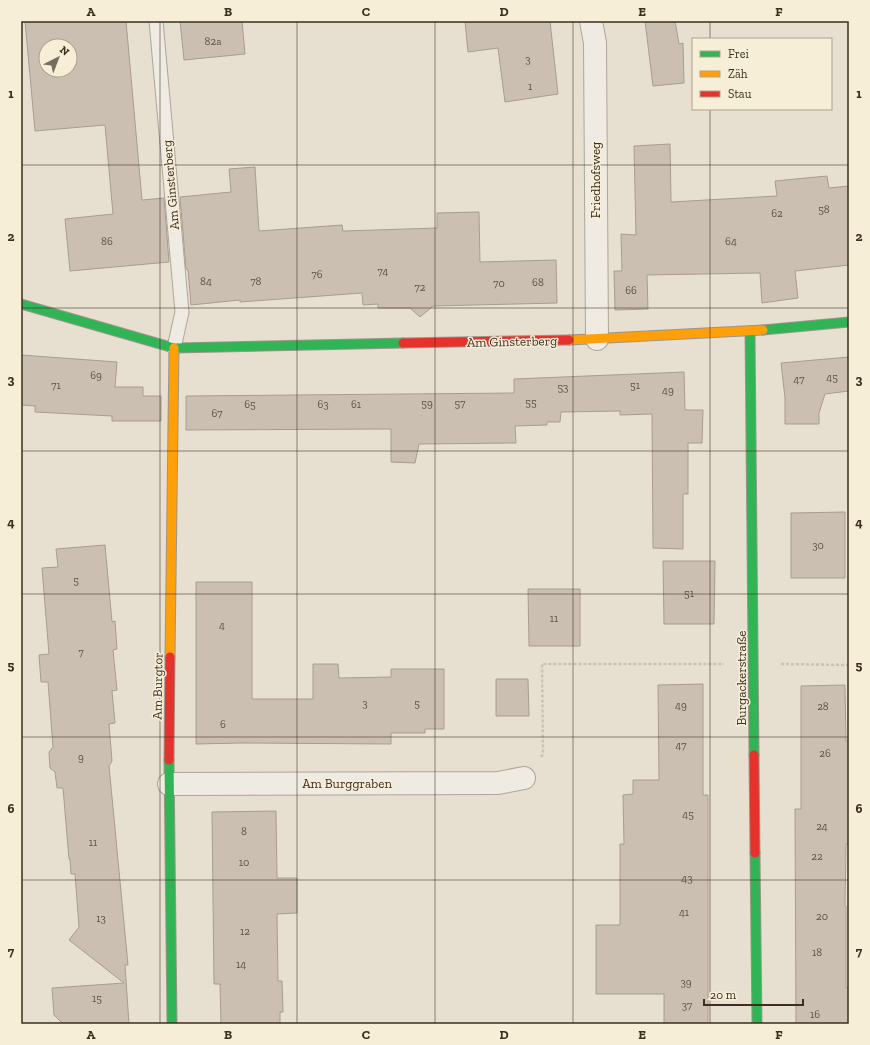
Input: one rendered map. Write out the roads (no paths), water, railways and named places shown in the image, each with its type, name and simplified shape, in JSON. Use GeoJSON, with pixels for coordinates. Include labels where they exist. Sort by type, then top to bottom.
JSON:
{"type":"FeatureCollection","features":[{"type":"Feature","properties":{"kind":"street","name":"Friedhofsweg"},"geometry":{"type":"LineString","coordinates":[[591,21],[594,43],[597,339]]}},
{"type":"Feature","properties":{"kind":"street","name":"Am Ginsterberg"},"geometry":{"type":"LineString","coordinates":[[21,304],[174,348],[597,339],[750,331],[849,322]]}},
{"type":"Feature","properties":{"kind":"street","name":"Burgackerstraße"},"geometry":{"type":"LineString","coordinates":[[750,331],[756,1024]]}},
{"type":"Feature","properties":{"kind":"street","name":"Am Burgtor"},"geometry":{"type":"LineString","coordinates":[[172,1024],[169,784],[174,348]]}},
{"type":"Feature","properties":{"kind":"street","name":"Am Burggraben"},"geometry":{"type":"LineString","coordinates":[[169,784],[498,782],[524,778]]}},
{"type":"Feature","properties":{"kind":"lane","name":"Am Ginsterberg"},"geometry":{"type":"LineString","coordinates":[[156,21],[182,312],[174,348]]}}]}
